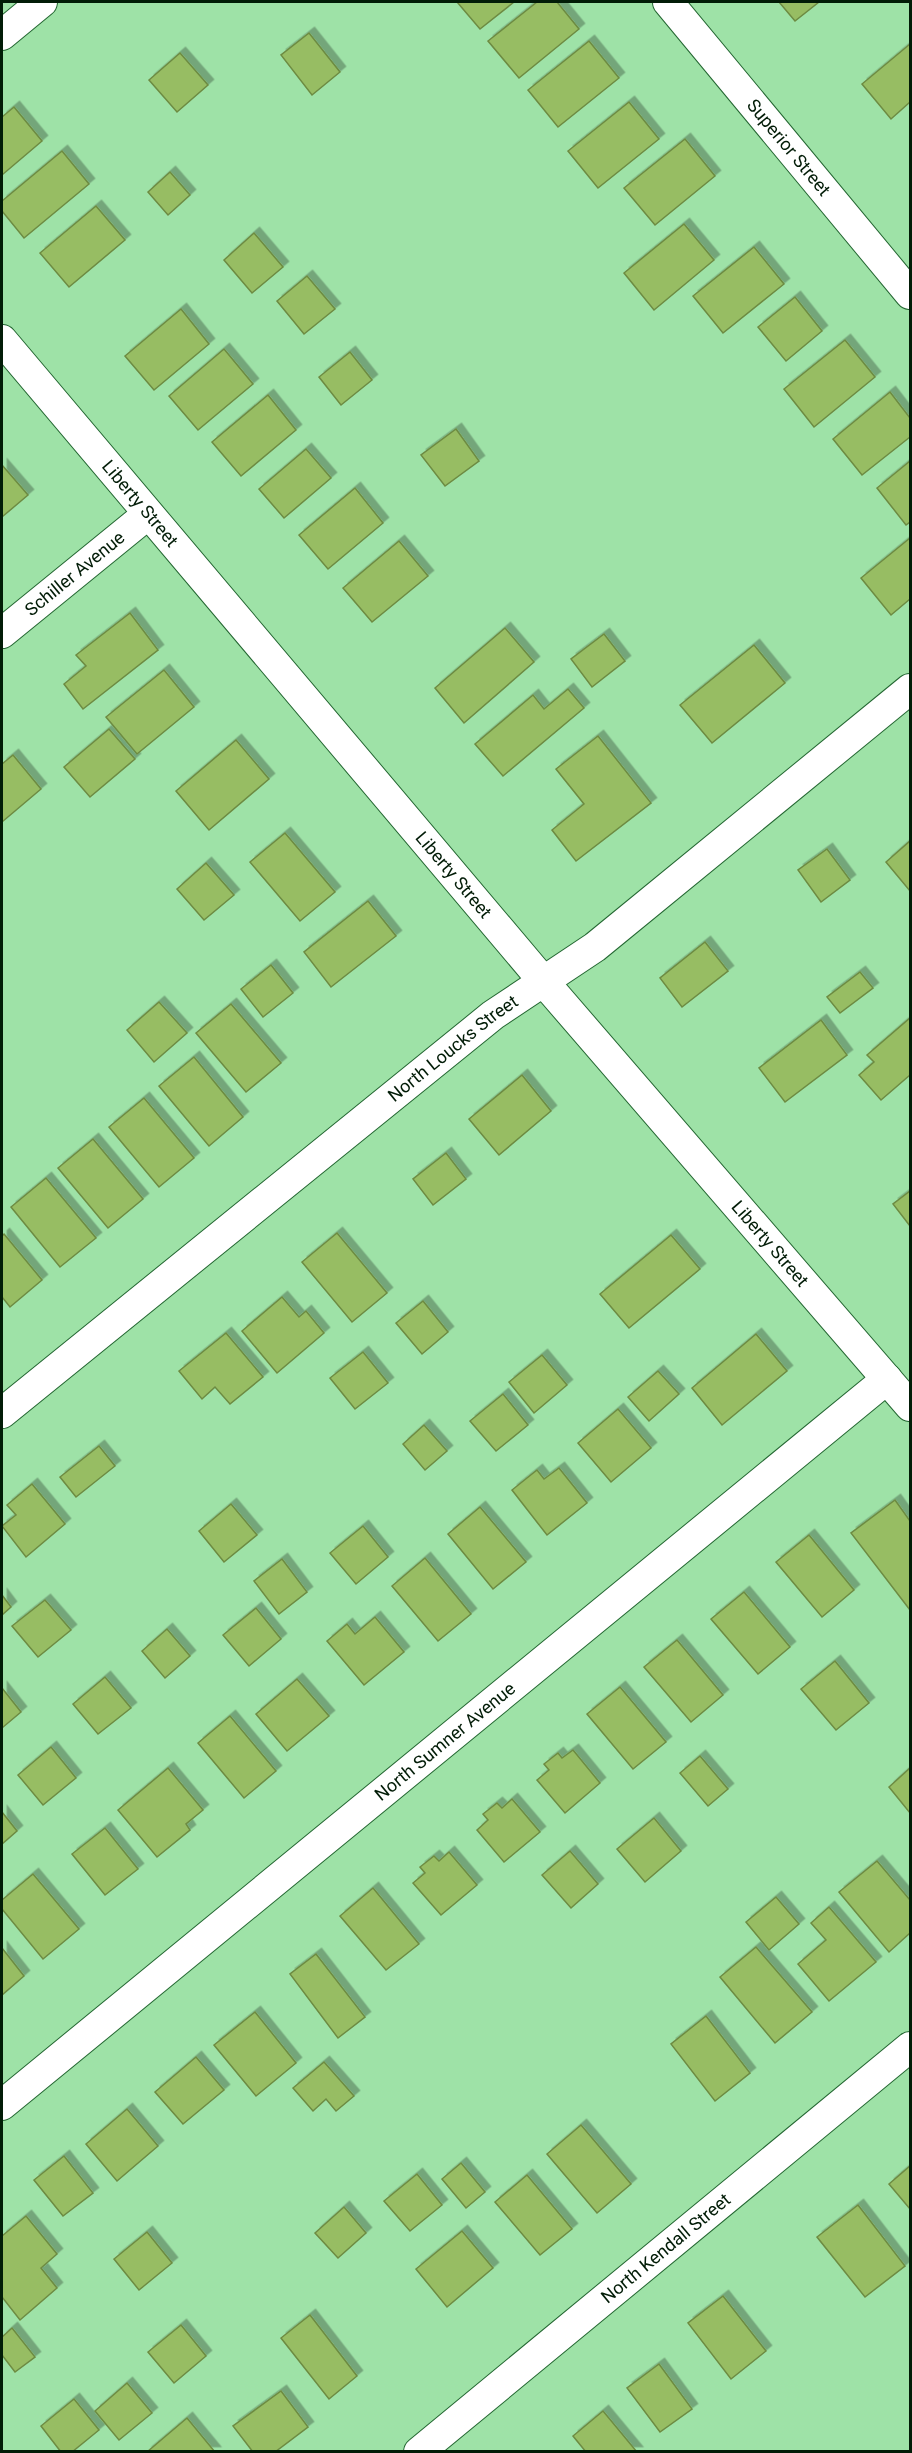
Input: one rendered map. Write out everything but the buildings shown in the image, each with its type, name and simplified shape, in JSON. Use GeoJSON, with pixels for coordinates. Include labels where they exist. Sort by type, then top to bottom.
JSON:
{"type":"FeatureCollection","features":[{"type":"Feature","properties":{"kind":"street"},"geometry":{"type":"LineString","coordinates":[[2,35],[42,2]]}},
{"type":"Feature","properties":{"kind":"street","name":"Superior Street"},"geometry":{"type":"LineString","coordinates":[[668,2],[910,294]]}},
{"type":"Feature","properties":{"kind":"street","name":"Liberty Street"},"geometry":{"type":"LineString","coordinates":[[2,340],[544,982],[910,1406]]}},
{"type":"Feature","properties":{"kind":"street","name":"Schiller Avenue"},"geometry":{"type":"LineString","coordinates":[[2,633],[148,514]]}},
{"type":"Feature","properties":{"kind":"street","name":"North Loucks Street"},"geometry":{"type":"LineString","coordinates":[[2,1413],[493,1015],[595,947],[910,689]]}},
{"type":"Feature","properties":{"kind":"street","name":"North Sumner Avenue"},"geometry":{"type":"LineString","coordinates":[[2,2104],[887,1379]]}},
{"type":"Feature","properties":{"kind":"street","name":"North Kendall Street"},"geometry":{"type":"LineString","coordinates":[[419,2451],[910,2047]]}}]}
